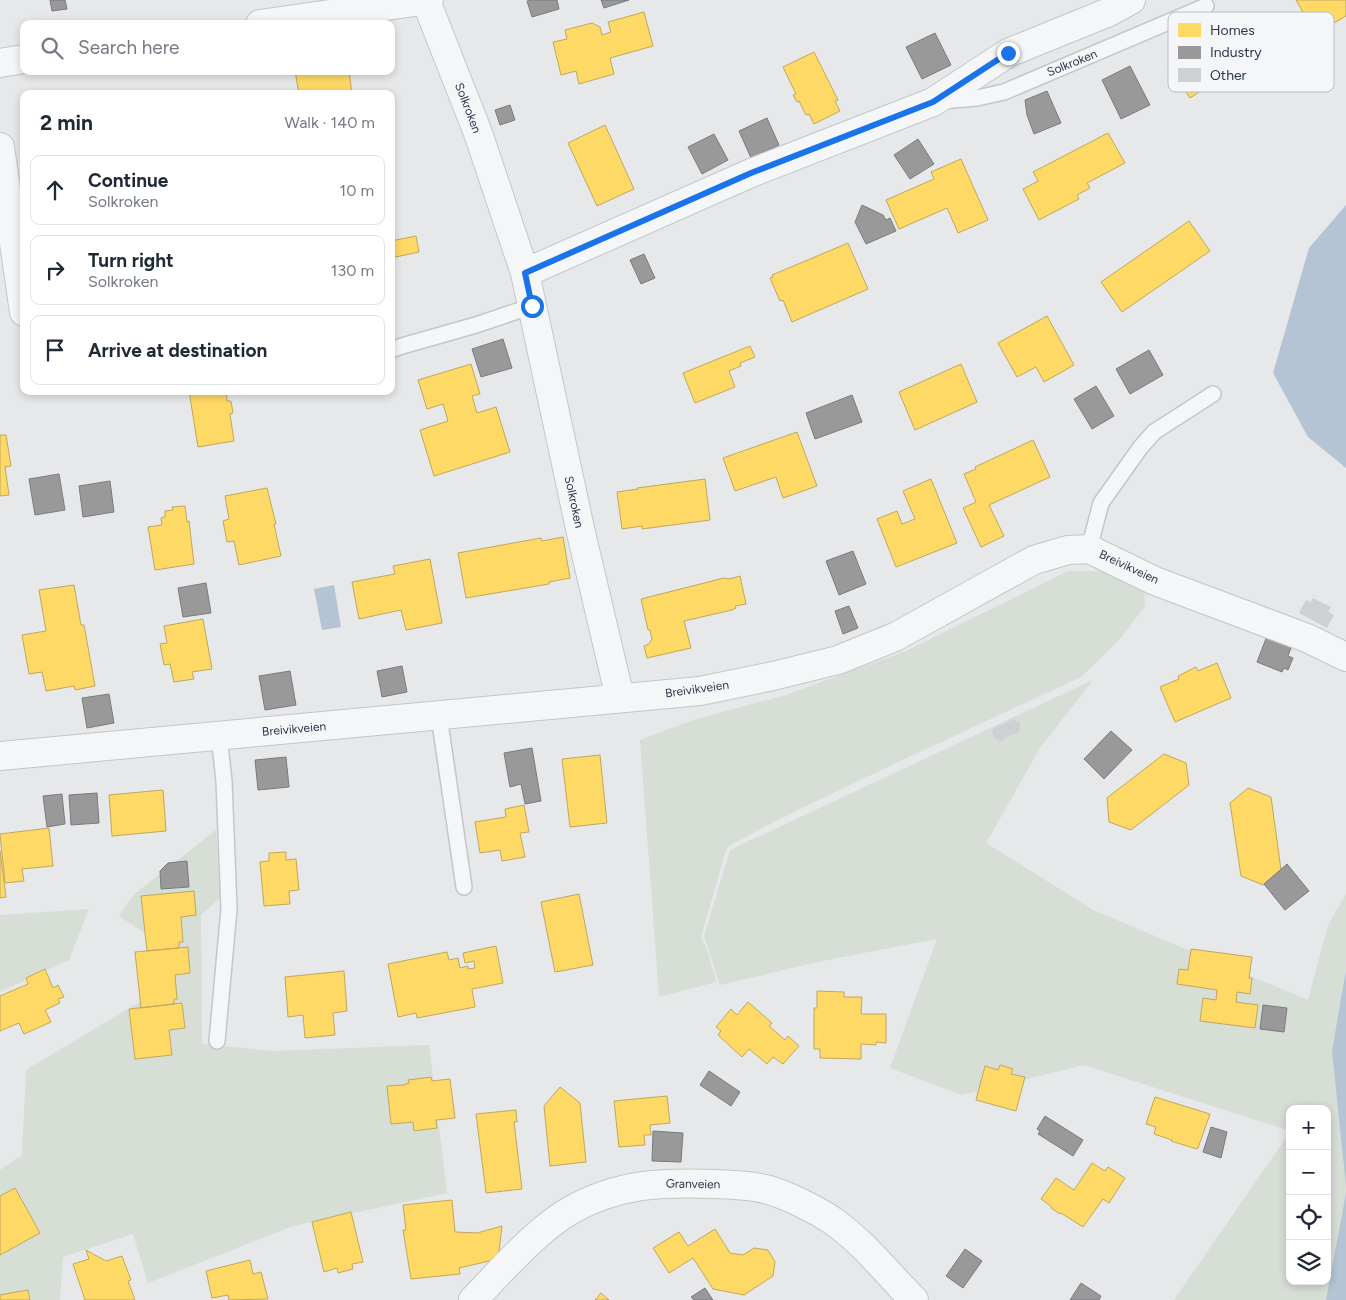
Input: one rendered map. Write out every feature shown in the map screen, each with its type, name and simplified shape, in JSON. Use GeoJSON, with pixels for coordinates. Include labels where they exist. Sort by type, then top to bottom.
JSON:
{"type":"FeatureCollection","features":[{"type":"Feature","properties":{"kind":"street","name":"Solkroken"},"geometry":{"type":"LineString","coordinates":[[427,0],[478,133],[525,273],[579,523],[620,698]]}},
{"type":"Feature","properties":{"kind":"street"},"geometry":{"type":"LineString","coordinates":[[286,20],[427,0]]}},
{"type":"Feature","properties":{"kind":"street","name":"Solkroken"},"geometry":{"type":"LineString","coordinates":[[525,273],[751,173],[933,102],[1008,53],[1109,12],[1131,0]]}},
{"type":"Feature","properties":{"kind":"street"},"geometry":{"type":"LineString","coordinates":[[0,63],[20,60]]}},
{"type":"Feature","properties":{"kind":"street"},"geometry":{"type":"LineString","coordinates":[[0,146],[20,284]]}},
{"type":"Feature","properties":{"kind":"street","name":"Breivikveien"},"geometry":{"type":"LineString","coordinates":[[0,756],[700,691],[838,660],[895,637],[1034,560],[1068,550],[1089,549],[1155,580],[1307,638],[1346,657]]}},
{"type":"Feature","properties":{"kind":"street","name":"Granveien"},"geometry":{"type":"LineString","coordinates":[[473,1300],[539,1234],[572,1209],[609,1192],[646,1184],[677,1183],[765,1188],[793,1200],[832,1220],[869,1250],[914,1300]]}},
{"type":"Feature","properties":{"kind":"lane","name":"Solkroken"},"geometry":{"type":"LineString","coordinates":[[1192,12],[1206,6]]}},
{"type":"Feature","properties":{"kind":"lane","name":"Solkroken"},"geometry":{"type":"LineString","coordinates":[[933,102],[977,98],[1004,92],[1168,22]]}},
{"type":"Feature","properties":{"kind":"lane"},"geometry":{"type":"LineString","coordinates":[[395,349],[476,325],[532,306]]}},
{"type":"Feature","properties":{"kind":"lane"},"geometry":{"type":"LineString","coordinates":[[1089,549],[1101,503],[1140,448],[1154,432],[1213,394]]}},
{"type":"Feature","properties":{"kind":"lane"},"geometry":{"type":"LineString","coordinates":[[439,716],[464,887]]}},
{"type":"Feature","properties":{"kind":"lane"},"geometry":{"type":"LineString","coordinates":[[217,1041],[229,909],[224,781],[219,736]]}},
{"type":"Feature","properties":{"kind":"shaded area"},"geometry":{"type":"Polygon","coordinates":[[[1068,571],[1120,571],[1144,584],[1145,606],[1120,639],[1081,677],[779,819],[727,847],[701,937],[708,952],[716,982],[659,997],[640,740],[696,719],[786,695],[906,651],[1068,571]]]}},
{"type":"Feature","properties":{"kind":"shaded area"},"geometry":{"type":"Polygon","coordinates":[[[1093,680],[1040,748],[986,843],[1095,911],[1308,1000],[1328,925],[1346,894],[1346,1300],[1174,1300],[1286,1138],[1286,1285],[1331,1285],[1331,1105],[1286,1105],[1286,1130],[1084,1065],[962,1095],[890,1068],[937,939],[822,961],[720,985],[704,936],[730,850],[1093,680]]]}},
{"type":"Feature","properties":{"kind":"shaded area"},"geometry":{"type":"Polygon","coordinates":[[[216,830],[220,898],[201,915],[202,1044],[273,1051],[429,1045],[447,1193],[293,1226],[148,1283],[133,1234],[63,1257],[60,1300],[0,1300],[0,1170],[22,1155],[26,1070],[141,1001],[148,935],[119,916],[131,898],[141,889],[216,830]]]}},
{"type":"Feature","properties":{"kind":"shaded area"},"geometry":{"type":"Polygon","coordinates":[[[89,909],[69,960],[0,992],[0,915],[89,909]]]}},
{"type":"Feature","properties":{"kind":"water"},"geometry":{"type":"Polygon","coordinates":[[[1346,205],[1346,468],[1308,437],[1273,373],[1309,248],[1346,205]]]}},
{"type":"Feature","properties":{"kind":"water"},"geometry":{"type":"Polygon","coordinates":[[[334,585],[341,627],[322,630],[314,589],[334,585]]]}},
{"type":"Feature","properties":{"kind":"water"},"geometry":{"type":"Polygon","coordinates":[[[1346,970],[1346,1186],[1332,1051],[1346,970]]]}},
{"type":"Feature","properties":{"kind":"water"},"geometry":{"type":"Polygon","coordinates":[[[1346,1193],[1346,1300],[1326,1300],[1329,1285],[1331,1285],[1331,1273],[1346,1193]]]}},
{"type":"Feature","properties":{"kind":"building: Homes"},"geometry":{"type":"Polygon","coordinates":[[[1296,0],[1346,0],[1346,16],[1334,23],[1334,12],[1303,12],[1296,0]]]}},
{"type":"Feature","properties":{"kind":"building: Homes"},"geometry":{"type":"Polygon","coordinates":[[[644,12],[653,46],[610,58],[614,74],[579,84],[576,71],[561,75],[553,42],[567,39],[565,30],[592,23],[600,27],[602,35],[611,32],[608,22],[644,12]]]}},
{"type":"Feature","properties":{"kind":"building: Homes"},"geometry":{"type":"Polygon","coordinates":[[[814,52],[838,100],[835,101],[840,111],[814,124],[809,114],[806,115],[799,101],[797,102],[793,95],[796,94],[783,67],[814,52]]]}},
{"type":"Feature","properties":{"kind":"building: Homes"},"geometry":{"type":"Polygon","coordinates":[[[296,75],[350,75],[351,90],[298,90],[296,75]]]}},
{"type":"Feature","properties":{"kind":"building: Homes"},"geometry":{"type":"Polygon","coordinates":[[[1186,92],[1199,92],[1190,98],[1186,92]]]}},
{"type":"Feature","properties":{"kind":"building: Homes"},"geometry":{"type":"Polygon","coordinates":[[[605,125],[634,189],[597,206],[568,143],[605,125]]]}},
{"type":"Feature","properties":{"kind":"building: Homes"},"geometry":{"type":"Polygon","coordinates":[[[1108,133],[1125,163],[1087,183],[1090,188],[1077,195],[1079,199],[1039,220],[1023,189],[1038,181],[1033,172],[1108,133]]]}},
{"type":"Feature","properties":{"kind":"building: Homes"},"geometry":{"type":"Polygon","coordinates":[[[961,159],[988,220],[958,233],[947,208],[899,229],[886,200],[934,179],[931,172],[961,159]]]}},
{"type":"Feature","properties":{"kind":"building: Homes"},"geometry":{"type":"Polygon","coordinates":[[[1189,221],[1210,251],[1122,312],[1101,282],[1189,221]]]}},
{"type":"Feature","properties":{"kind":"building: Homes"},"geometry":{"type":"Polygon","coordinates":[[[416,236],[419,252],[395,257],[395,240],[416,236]]]}},
{"type":"Feature","properties":{"kind":"building: Homes"},"geometry":{"type":"Polygon","coordinates":[[[848,243],[868,289],[792,322],[783,300],[780,301],[770,278],[773,277],[772,275],[848,243]]]}},
{"type":"Feature","properties":{"kind":"building: Homes"},"geometry":{"type":"Polygon","coordinates":[[[1047,316],[1074,365],[1044,382],[1036,367],[1017,377],[998,343],[1047,316]]]}},
{"type":"Feature","properties":{"kind":"building: Homes"},"geometry":{"type":"Polygon","coordinates":[[[750,346],[755,357],[740,363],[741,366],[729,371],[735,387],[695,403],[683,373],[750,346]]]}},
{"type":"Feature","properties":{"kind":"building: Homes"},"geometry":{"type":"Polygon","coordinates":[[[471,364],[480,394],[472,396],[477,413],[496,407],[510,452],[434,476],[420,430],[448,421],[443,404],[427,409],[418,380],[471,364]]]}},
{"type":"Feature","properties":{"kind":"building: Homes"},"geometry":{"type":"Polygon","coordinates":[[[961,364],[977,402],[915,430],[899,392],[961,364]]]}},
{"type":"Feature","properties":{"kind":"building: Homes"},"geometry":{"type":"Polygon","coordinates":[[[190,395],[226,395],[227,401],[231,401],[233,413],[230,414],[234,441],[198,447],[190,395]]]}},
{"type":"Feature","properties":{"kind":"building: Homes"},"geometry":{"type":"Polygon","coordinates":[[[797,432],[817,486],[783,498],[776,477],[735,491],[723,458],[797,432]]]}},
{"type":"Feature","properties":{"kind":"building: Homes"},"geometry":{"type":"Polygon","coordinates":[[[0,435],[6,435],[11,466],[5,467],[9,495],[0,496],[0,435]]]}},
{"type":"Feature","properties":{"kind":"building: Homes"},"geometry":{"type":"Polygon","coordinates":[[[1033,440],[1050,477],[989,505],[1004,536],[981,547],[963,508],[976,502],[964,474],[1033,440]]]}},
{"type":"Feature","properties":{"kind":"building: Homes"},"geometry":{"type":"Polygon","coordinates":[[[705,479],[710,520],[642,529],[642,526],[622,529],[617,492],[705,479]]]}},
{"type":"Feature","properties":{"kind":"building: Homes"},"geometry":{"type":"Polygon","coordinates":[[[931,479],[957,543],[896,567],[877,519],[897,511],[902,524],[915,519],[903,491],[931,479]]]}},
{"type":"Feature","properties":{"kind":"building: Homes"},"geometry":{"type":"Polygon","coordinates":[[[267,488],[276,524],[274,524],[281,556],[239,565],[234,541],[227,542],[223,521],[229,519],[225,496],[267,488]]]}},
{"type":"Feature","properties":{"kind":"building: Homes"},"geometry":{"type":"Polygon","coordinates":[[[185,506],[187,522],[189,521],[194,564],[155,570],[148,527],[162,525],[161,518],[165,517],[165,511],[173,510],[172,507],[185,506]]]}},
{"type":"Feature","properties":{"kind":"building: Homes"},"geometry":{"type":"Polygon","coordinates":[[[563,537],[570,578],[549,582],[549,584],[466,598],[458,553],[541,538],[542,541],[563,537]]]}},
{"type":"Feature","properties":{"kind":"building: Homes"},"geometry":{"type":"Polygon","coordinates":[[[430,559],[442,623],[406,630],[401,610],[359,619],[352,582],[395,574],[393,566],[430,559]]]}},
{"type":"Feature","properties":{"kind":"building: Homes"},"geometry":{"type":"Polygon","coordinates":[[[740,576],[746,604],[735,606],[736,608],[732,610],[684,621],[691,648],[647,658],[644,646],[649,644],[652,639],[641,599],[724,578],[729,579],[740,576]]]}},
{"type":"Feature","properties":{"kind":"building: Homes"},"geometry":{"type":"Polygon","coordinates":[[[74,585],[81,625],[84,625],[95,686],[75,690],[74,686],[46,691],[42,672],[29,674],[22,635],[46,631],[39,590],[74,585]]]}},
{"type":"Feature","properties":{"kind":"building: Homes"},"geometry":{"type":"Polygon","coordinates":[[[203,619],[212,669],[192,672],[194,679],[174,682],[170,664],[164,665],[160,644],[167,643],[164,626],[203,619]]]}},
{"type":"Feature","properties":{"kind":"building: Homes"},"geometry":{"type":"Polygon","coordinates":[[[1217,663],[1231,698],[1175,722],[1160,687],[1179,679],[1178,676],[1196,667],[1198,671],[1217,663]]]}},
{"type":"Feature","properties":{"kind":"building: Homes"},"geometry":{"type":"Polygon","coordinates":[[[1164,754],[1186,763],[1189,785],[1131,830],[1109,822],[1107,798],[1164,754]]]}},
{"type":"Feature","properties":{"kind":"building: Homes"},"geometry":{"type":"Polygon","coordinates":[[[600,755],[607,823],[570,827],[562,759],[600,755]]]}},
{"type":"Feature","properties":{"kind":"building: Homes"},"geometry":{"type":"Polygon","coordinates":[[[1248,788],[1271,797],[1281,870],[1263,885],[1241,876],[1230,803],[1248,788]]]}},
{"type":"Feature","properties":{"kind":"building: Homes"},"geometry":{"type":"Polygon","coordinates":[[[163,790],[166,831],[112,836],[109,795],[163,790]]]}},
{"type":"Feature","properties":{"kind":"building: Homes"},"geometry":{"type":"Polygon","coordinates":[[[524,805],[529,832],[520,833],[525,857],[502,861],[500,850],[480,853],[475,822],[506,817],[505,809],[524,805]]]}},
{"type":"Feature","properties":{"kind":"building: Homes"},"geometry":{"type":"Polygon","coordinates":[[[49,828],[53,866],[22,869],[24,881],[5,883],[0,834],[49,828]]]}},
{"type":"Feature","properties":{"kind":"building: Homes"},"geometry":{"type":"Polygon","coordinates":[[[0,851],[6,897],[0,898],[0,851]]]}},
{"type":"Feature","properties":{"kind":"building: Homes"},"geometry":{"type":"Polygon","coordinates":[[[286,852],[286,860],[296,859],[299,890],[289,891],[290,904],[264,906],[260,862],[269,861],[269,853],[286,852]]]}},
{"type":"Feature","properties":{"kind":"building: Homes"},"geometry":{"type":"Polygon","coordinates":[[[194,891],[196,915],[181,917],[183,942],[179,942],[179,948],[147,951],[141,896],[194,891]]]}},
{"type":"Feature","properties":{"kind":"building: Homes"},"geometry":{"type":"Polygon","coordinates":[[[579,894],[593,965],[555,972],[541,902],[579,894]]]}},
{"type":"Feature","properties":{"kind":"building: Homes"},"geometry":{"type":"Polygon","coordinates":[[[496,946],[503,983],[472,989],[475,1007],[417,1018],[416,1013],[398,1017],[388,964],[447,952],[449,960],[458,958],[460,968],[468,966],[468,969],[475,968],[474,961],[465,963],[463,953],[496,946]]]}},
{"type":"Feature","properties":{"kind":"building: Homes"},"geometry":{"type":"Polygon","coordinates":[[[188,947],[190,973],[175,975],[177,999],[174,999],[174,1004],[141,1008],[135,952],[188,947]]]}},
{"type":"Feature","properties":{"kind":"building: Homes"},"geometry":{"type":"Polygon","coordinates":[[[1191,949],[1252,957],[1249,978],[1252,978],[1250,994],[1237,992],[1236,1002],[1258,1005],[1255,1028],[1200,1021],[1203,998],[1216,1000],[1217,990],[1177,984],[1179,969],[1188,970],[1191,949]]]}},
{"type":"Feature","properties":{"kind":"building: Homes"},"geometry":{"type":"Polygon","coordinates":[[[45,969],[53,988],[58,985],[64,997],[58,999],[60,1003],[45,1010],[51,1022],[24,1034],[19,1023],[0,1031],[0,996],[28,984],[26,978],[45,969]]]}},
{"type":"Feature","properties":{"kind":"building: Homes"},"geometry":{"type":"Polygon","coordinates":[[[344,971],[347,1011],[333,1013],[335,1035],[305,1038],[303,1015],[288,1017],[285,977],[344,971]]]}},
{"type":"Feature","properties":{"kind":"building: Homes"},"geometry":{"type":"Polygon","coordinates":[[[817,991],[844,992],[844,997],[862,997],[861,1014],[886,1014],[886,1043],[876,1042],[876,1045],[861,1044],[861,1059],[820,1058],[820,1049],[814,1049],[814,1008],[817,1008],[817,991]]]}},
{"type":"Feature","properties":{"kind":"building: Homes"},"geometry":{"type":"Polygon","coordinates":[[[748,1002],[772,1023],[769,1026],[785,1040],[788,1036],[799,1046],[783,1064],[773,1057],[767,1064],[749,1049],[742,1057],[718,1035],[721,1031],[716,1027],[731,1009],[737,1015],[748,1002]]]}},
{"type":"Feature","properties":{"kind":"building: Homes"},"geometry":{"type":"Polygon","coordinates":[[[182,1003],[185,1028],[169,1030],[172,1055],[135,1059],[129,1009],[182,1003]]]}},
{"type":"Feature","properties":{"kind":"building: Homes"},"geometry":{"type":"Polygon","coordinates":[[[1000,1065],[1013,1069],[1011,1074],[1025,1077],[1016,1111],[976,1100],[985,1066],[998,1070],[1000,1065]]]}},
{"type":"Feature","properties":{"kind":"building: Homes"},"geometry":{"type":"Polygon","coordinates":[[[431,1077],[432,1081],[450,1079],[455,1118],[436,1120],[437,1128],[414,1131],[413,1122],[391,1124],[387,1086],[404,1085],[409,1083],[408,1080],[431,1077]]]}},
{"type":"Feature","properties":{"kind":"building: Homes"},"geometry":{"type":"Polygon","coordinates":[[[560,1087],[580,1103],[586,1162],[550,1166],[544,1106],[560,1087]]]}},
{"type":"Feature","properties":{"kind":"building: Homes"},"geometry":{"type":"Polygon","coordinates":[[[667,1096],[670,1123],[650,1125],[651,1135],[644,1135],[645,1145],[619,1147],[614,1101],[667,1096]]]}},
{"type":"Feature","properties":{"kind":"building: Homes"},"geometry":{"type":"Polygon","coordinates":[[[1155,1097],[1210,1114],[1197,1149],[1154,1134],[1156,1127],[1146,1124],[1155,1097]]]}},
{"type":"Feature","properties":{"kind":"building: Homes"},"geometry":{"type":"Polygon","coordinates":[[[516,1110],[517,1122],[514,1122],[522,1189],[486,1193],[476,1114],[516,1110]]]}},
{"type":"Feature","properties":{"kind":"building: Homes"},"geometry":{"type":"Polygon","coordinates":[[[1092,1163],[1105,1171],[1108,1167],[1125,1178],[1109,1203],[1103,1199],[1083,1227],[1051,1208],[1041,1199],[1056,1178],[1074,1190],[1092,1163]]]}},
{"type":"Feature","properties":{"kind":"building: Homes"},"geometry":{"type":"Polygon","coordinates":[[[15,1188],[40,1233],[0,1255],[0,1196],[15,1188]]]}},
{"type":"Feature","properties":{"kind":"building: Homes"},"geometry":{"type":"Polygon","coordinates":[[[452,1200],[455,1232],[477,1233],[502,1226],[498,1259],[459,1268],[460,1274],[411,1279],[403,1230],[406,1230],[403,1205],[452,1200]]]}},
{"type":"Feature","properties":{"kind":"building: Homes"},"geometry":{"type":"Polygon","coordinates":[[[351,1212],[363,1262],[352,1264],[353,1269],[338,1273],[337,1268],[324,1272],[312,1222],[351,1212]]]}},
{"type":"Feature","properties":{"kind":"building: Homes"},"geometry":{"type":"Polygon","coordinates":[[[715,1229],[730,1253],[743,1255],[754,1248],[768,1250],[775,1262],[773,1276],[744,1295],[713,1289],[693,1258],[669,1273],[653,1248],[679,1232],[688,1246],[715,1229]]]}},
{"type":"Feature","properties":{"kind":"building: Homes"},"geometry":{"type":"Polygon","coordinates":[[[86,1250],[106,1261],[122,1256],[131,1280],[128,1281],[135,1300],[85,1300],[73,1264],[89,1259],[86,1250]]]}},
{"type":"Feature","properties":{"kind":"building: Homes"},"geometry":{"type":"Polygon","coordinates":[[[250,1260],[253,1274],[261,1272],[268,1299],[229,1300],[228,1295],[212,1298],[206,1271],[250,1260]]]}},
{"type":"Feature","properties":{"kind":"building: Homes"},"geometry":{"type":"Polygon","coordinates":[[[28,1290],[30,1300],[0,1300],[0,1295],[28,1290]]]}},
{"type":"Feature","properties":{"kind":"building: Homes"},"geometry":{"type":"Polygon","coordinates":[[[601,1293],[609,1300],[595,1300],[601,1293]]]}},
{"type":"Feature","properties":{"kind":"building: Industry"},"geometry":{"type":"Polygon","coordinates":[[[50,0],[65,0],[67,9],[52,11],[50,0]]]}},
{"type":"Feature","properties":{"kind":"building: Industry"},"geometry":{"type":"Polygon","coordinates":[[[557,0],[559,9],[532,17],[527,1],[557,0]]]}},
{"type":"Feature","properties":{"kind":"building: Industry"},"geometry":{"type":"Polygon","coordinates":[[[601,0],[629,0],[604,8],[601,0]]]}},
{"type":"Feature","properties":{"kind":"building: Industry"},"geometry":{"type":"Polygon","coordinates":[[[935,33],[951,65],[922,79],[906,47],[935,33]]]}},
{"type":"Feature","properties":{"kind":"building: Industry"},"geometry":{"type":"Polygon","coordinates":[[[1130,66],[1150,105],[1121,119],[1102,80],[1130,66]]]}},
{"type":"Feature","properties":{"kind":"building: Industry"},"geometry":{"type":"Polygon","coordinates":[[[1047,91],[1061,123],[1034,134],[1027,115],[1025,100],[1047,91]]]}},
{"type":"Feature","properties":{"kind":"building: Industry"},"geometry":{"type":"Polygon","coordinates":[[[510,105],[515,120],[500,125],[495,110],[510,105]]]}},
{"type":"Feature","properties":{"kind":"building: Industry"},"geometry":{"type":"Polygon","coordinates":[[[767,118],[779,145],[751,158],[739,131],[767,118]]]}},
{"type":"Feature","properties":{"kind":"building: Industry"},"geometry":{"type":"Polygon","coordinates":[[[714,134],[728,160],[702,174],[688,147],[714,134]]]}},
{"type":"Feature","properties":{"kind":"building: Industry"},"geometry":{"type":"Polygon","coordinates":[[[918,139],[934,164],[910,179],[894,155],[918,139]]]}},
{"type":"Feature","properties":{"kind":"building: Industry"},"geometry":{"type":"Polygon","coordinates":[[[862,205],[883,215],[886,220],[890,218],[896,231],[866,244],[855,222],[862,205]]]}},
{"type":"Feature","properties":{"kind":"building: Industry"},"geometry":{"type":"Polygon","coordinates":[[[644,254],[655,278],[641,284],[630,260],[644,254]]]}},
{"type":"Feature","properties":{"kind":"building: Industry"},"geometry":{"type":"Polygon","coordinates":[[[503,339],[512,368],[481,377],[472,349],[503,339]]]}},
{"type":"Feature","properties":{"kind":"building: Industry"},"geometry":{"type":"Polygon","coordinates":[[[1149,350],[1163,375],[1130,394],[1116,369],[1149,350]]]}},
{"type":"Feature","properties":{"kind":"building: Industry"},"geometry":{"type":"Polygon","coordinates":[[[1096,386],[1114,416],[1092,429],[1074,399],[1096,386]]]}},
{"type":"Feature","properties":{"kind":"building: Industry"},"geometry":{"type":"Polygon","coordinates":[[[852,395],[862,422],[815,439],[806,413],[852,395]]]}},
{"type":"Feature","properties":{"kind":"building: Industry"},"geometry":{"type":"Polygon","coordinates":[[[59,474],[65,510],[35,515],[29,479],[59,474]]]}},
{"type":"Feature","properties":{"kind":"building: Industry"},"geometry":{"type":"Polygon","coordinates":[[[110,481],[114,512],[83,517],[79,486],[110,481]]]}},
{"type":"Feature","properties":{"kind":"building: Industry"},"geometry":{"type":"Polygon","coordinates":[[[853,551],[866,584],[839,595],[826,561],[853,551]]]}},
{"type":"Feature","properties":{"kind":"building: Industry"},"geometry":{"type":"Polygon","coordinates":[[[206,583],[211,613],[183,617],[178,588],[206,583]]]}},
{"type":"Feature","properties":{"kind":"building: Industry"},"geometry":{"type":"Polygon","coordinates":[[[849,606],[858,628],[843,634],[835,611],[849,606]]]}},
{"type":"Feature","properties":{"kind":"building: Industry"},"geometry":{"type":"Polygon","coordinates":[[[1267,636],[1292,645],[1288,656],[1293,658],[1288,670],[1284,668],[1282,672],[1257,662],[1267,636]]]}},
{"type":"Feature","properties":{"kind":"building: Industry"},"geometry":{"type":"Polygon","coordinates":[[[402,666],[407,692],[382,697],[377,671],[402,666]]]}},
{"type":"Feature","properties":{"kind":"building: Industry"},"geometry":{"type":"Polygon","coordinates":[[[290,671],[296,705],[265,710],[259,676],[290,671]]]}},
{"type":"Feature","properties":{"kind":"building: Industry"},"geometry":{"type":"Polygon","coordinates":[[[109,694],[114,723],[87,728],[82,698],[109,694]]]}},
{"type":"Feature","properties":{"kind":"building: Industry"},"geometry":{"type":"Polygon","coordinates":[[[1111,731],[1132,750],[1104,779],[1084,759],[1111,731]]]}},
{"type":"Feature","properties":{"kind":"building: Industry"},"geometry":{"type":"Polygon","coordinates":[[[532,748],[541,801],[525,804],[521,784],[510,787],[504,753],[532,748]]]}},
{"type":"Feature","properties":{"kind":"building: Industry"},"geometry":{"type":"Polygon","coordinates":[[[286,757],[289,787],[258,790],[255,760],[286,757]]]}},
{"type":"Feature","properties":{"kind":"building: Industry"},"geometry":{"type":"Polygon","coordinates":[[[97,793],[99,823],[71,825],[69,795],[97,793]]]}},
{"type":"Feature","properties":{"kind":"building: Industry"},"geometry":{"type":"Polygon","coordinates":[[[62,794],[65,824],[47,827],[43,796],[62,794]]]}},
{"type":"Feature","properties":{"kind":"building: Industry"},"geometry":{"type":"Polygon","coordinates":[[[187,861],[189,887],[161,889],[160,871],[168,863],[187,861]]]}},
{"type":"Feature","properties":{"kind":"building: Industry"},"geometry":{"type":"Polygon","coordinates":[[[1287,864],[1309,891],[1285,910],[1264,884],[1287,864]]]}},
{"type":"Feature","properties":{"kind":"building: Industry"},"geometry":{"type":"Polygon","coordinates":[[[1263,1005],[1287,1008],[1284,1032],[1260,1029],[1263,1005]]]}},
{"type":"Feature","properties":{"kind":"building: Industry"},"geometry":{"type":"Polygon","coordinates":[[[709,1071],[740,1092],[731,1106],[700,1085],[709,1071]]]}},
{"type":"Feature","properties":{"kind":"building: Industry"},"geometry":{"type":"Polygon","coordinates":[[[1045,1116],[1083,1140],[1073,1156],[1038,1134],[1040,1131],[1037,1129],[1045,1116]]]}},
{"type":"Feature","properties":{"kind":"building: Industry"},"geometry":{"type":"Polygon","coordinates":[[[1211,1127],[1227,1132],[1221,1158],[1203,1152],[1211,1127]]]}},
{"type":"Feature","properties":{"kind":"building: Industry"},"geometry":{"type":"Polygon","coordinates":[[[653,1131],[683,1133],[681,1162],[652,1161],[653,1131]]]}},
{"type":"Feature","properties":{"kind":"building: Industry"},"geometry":{"type":"Polygon","coordinates":[[[965,1249],[982,1261],[963,1288],[946,1276],[965,1249]]]}},
{"type":"Feature","properties":{"kind":"building: Industry"},"geometry":{"type":"Polygon","coordinates":[[[1081,1283],[1101,1296],[1099,1300],[1070,1300],[1081,1283]]]}},
{"type":"Feature","properties":{"kind":"building: Industry"},"geometry":{"type":"Polygon","coordinates":[[[705,1288],[713,1300],[694,1300],[691,1297],[705,1288]]]}},
{"type":"Feature","properties":{"kind":"building: Other"},"geometry":{"type":"Polygon","coordinates":[[[1313,598],[1331,607],[1328,612],[1334,615],[1327,628],[1299,613],[1306,600],[1311,602],[1313,598]]]}},
{"type":"Feature","properties":{"kind":"building: Other"},"geometry":{"type":"Polygon","coordinates":[[[1013,719],[1020,723],[1018,733],[1008,736],[1002,741],[994,738],[992,731],[995,727],[1013,719]]]}},
{"type":"Feature","properties":{"kind":"route"},"geometry":{"type":"LineString","coordinates":[[532,306],[525,273],[751,173],[933,102],[1008,53]]}}]}
